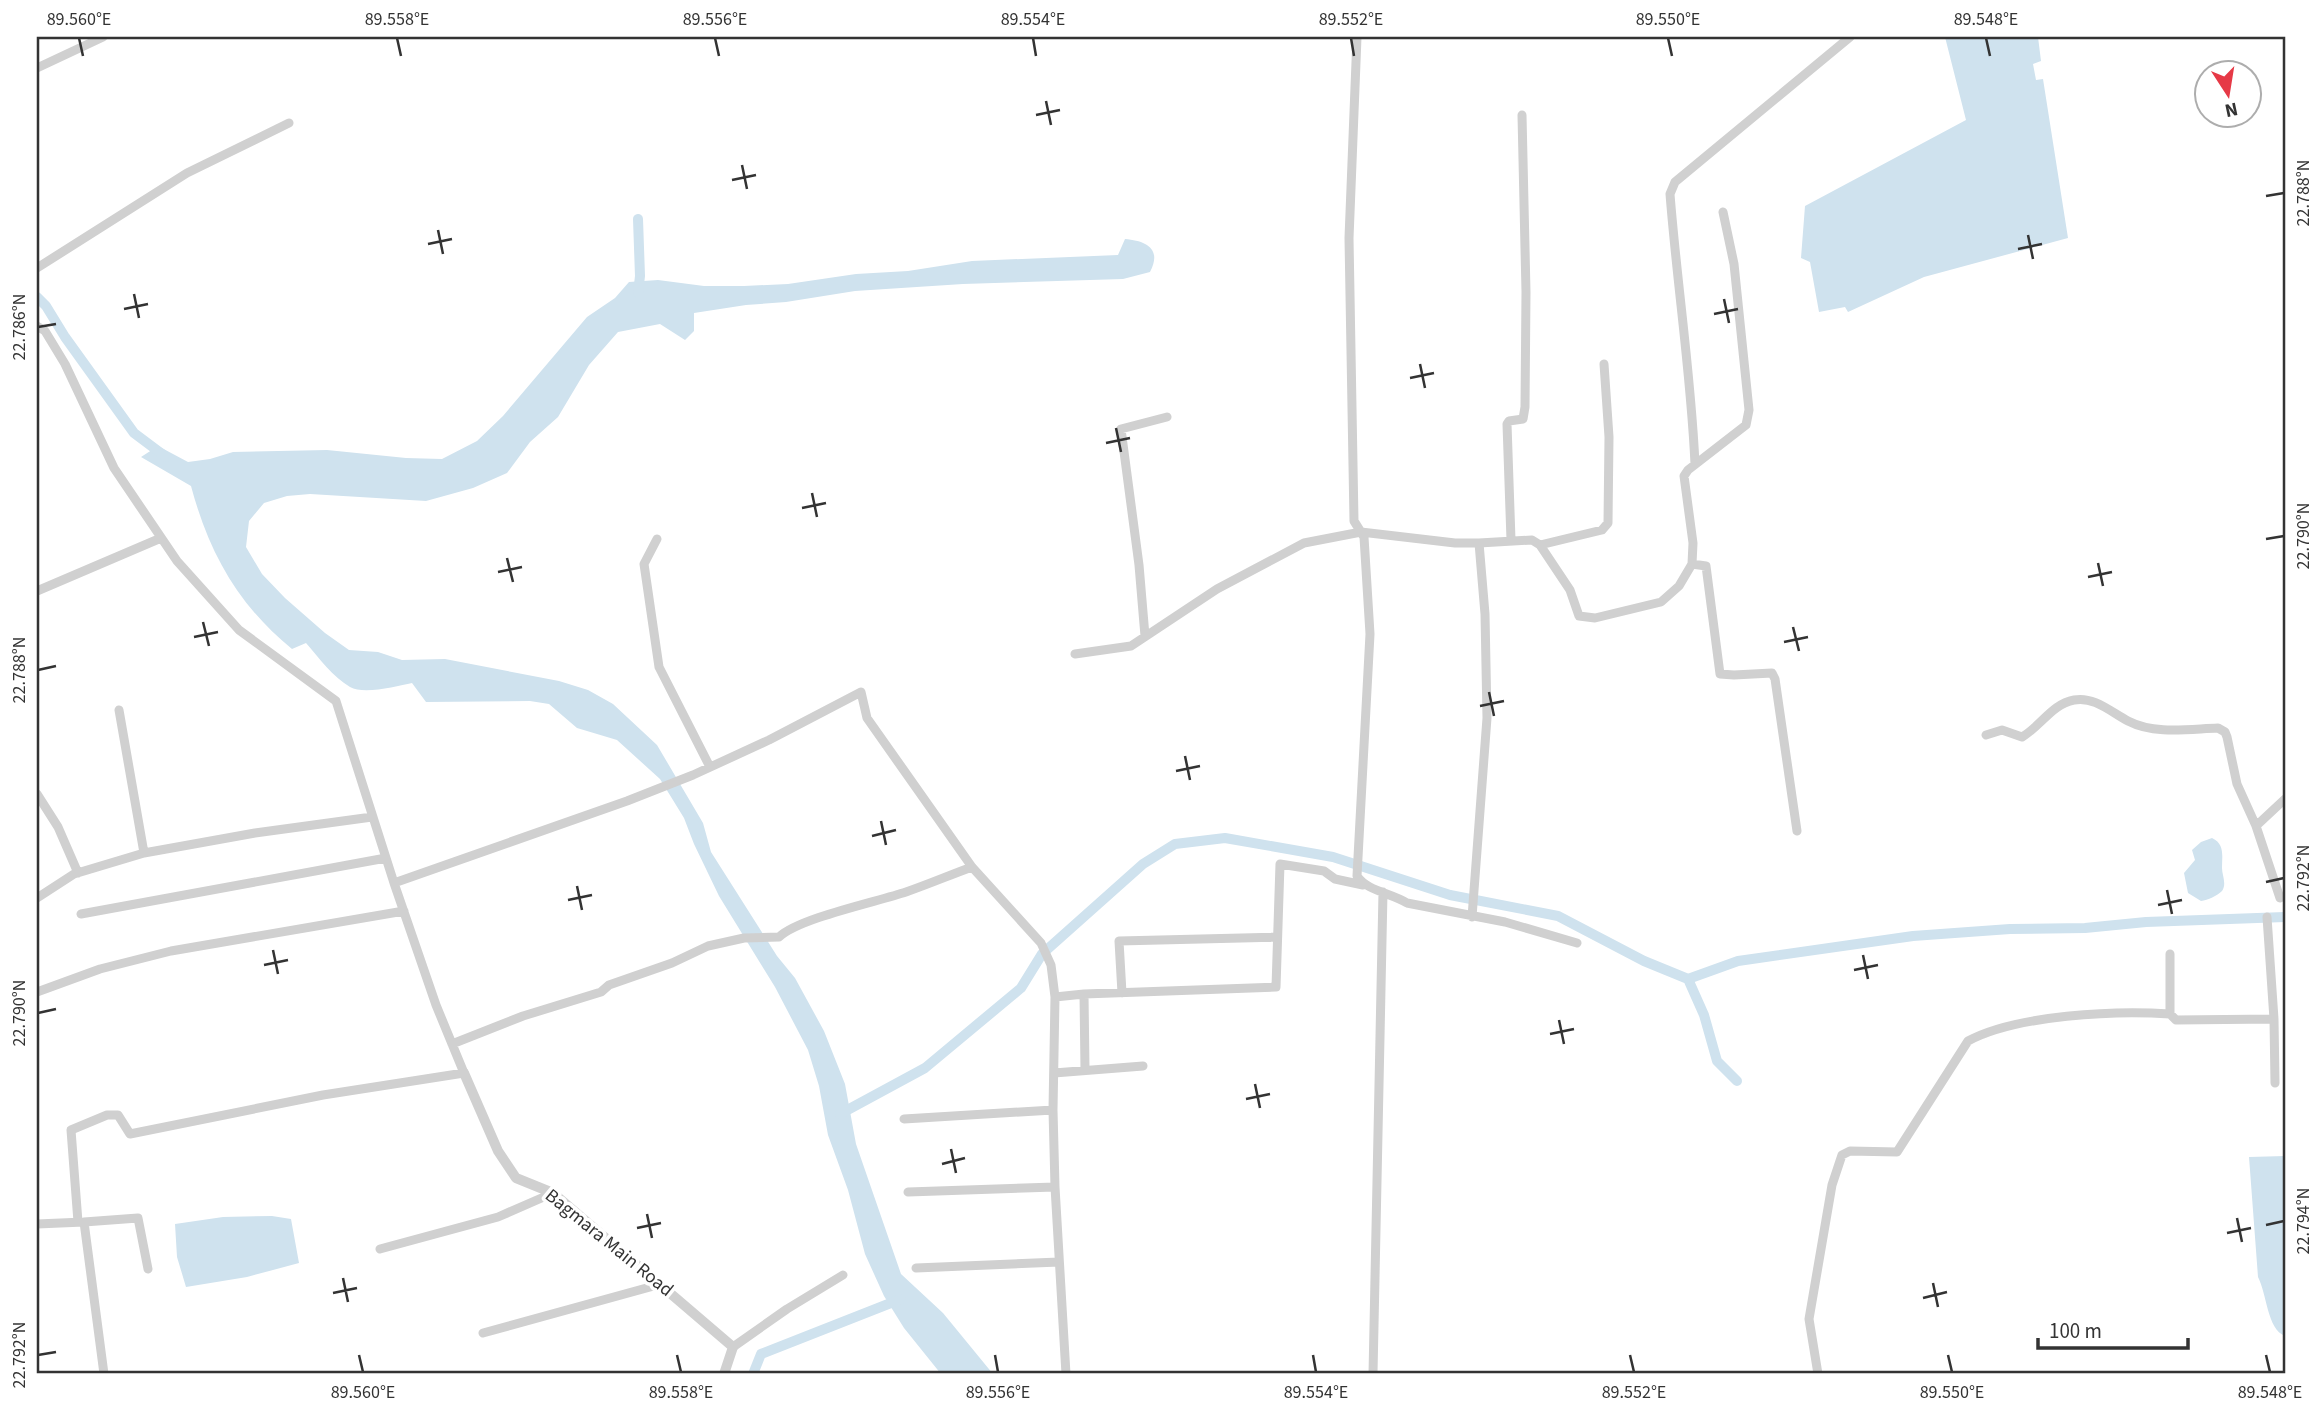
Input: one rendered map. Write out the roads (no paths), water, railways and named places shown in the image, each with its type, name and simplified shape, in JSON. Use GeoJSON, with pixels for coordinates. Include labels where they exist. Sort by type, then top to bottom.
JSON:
{"type":"FeatureCollection","features":[{"type":"Feature","properties":{"kind":"street"},"geometry":{"type":"LineString","coordinates":[[37,68],[103,37]]}},
{"type":"Feature","properties":{"kind":"street"},"geometry":{"type":"LineString","coordinates":[[1357,37],[1349,238],[1354,521],[1364,537],[1370,634],[1358,850],[1360,880]]}},
{"type":"Feature","properties":{"kind":"street"},"geometry":{"type":"LineString","coordinates":[[1695,464],[1689,375],[1678,291],[1670,194],[1675,182],[1850,37]]}},
{"type":"Feature","properties":{"kind":"street"},"geometry":{"type":"LineString","coordinates":[[1511,540],[1507,424],[1509,421],[1523,419],[1525,407],[1526,292],[1522,115]]}},
{"type":"Feature","properties":{"kind":"street"},"geometry":{"type":"LineString","coordinates":[[37,268],[187,173],[289,122]]}},
{"type":"Feature","properties":{"kind":"street"},"geometry":{"type":"LineString","coordinates":[[1075,654],[1131,646],[1217,589],[1304,543],[1361,533],[1455,543],[1532,540],[1540,545],[1570,590],[1579,616],[1586,618],[1661,602],[1679,586],[1692,564],[1693,543],[1684,476],[1695,464],[1746,425],[1749,410],[1734,264],[1723,212]]}},
{"type":"Feature","properties":{"kind":"street"},"geometry":{"type":"LineString","coordinates":[[37,326],[45,331],[65,364],[114,468],[177,561],[239,630],[336,701],[394,883],[464,1073],[323,1095],[130,1134],[118,1115],[107,1115],[71,1130],[81,1222],[104,1374]]}},
{"type":"Feature","properties":{"kind":"street"},"geometry":{"type":"LineString","coordinates":[[1540,545],[1602,530],[1608,523],[1609,437],[1604,364]]}},
{"type":"Feature","properties":{"kind":"street"},"geometry":{"type":"LineString","coordinates":[[1145,636],[1139,565],[1121,429],[1167,417]]}},
{"type":"Feature","properties":{"kind":"street"},"geometry":{"type":"LineString","coordinates":[[37,591],[161,538]]}},
{"type":"Feature","properties":{"kind":"street"},"geometry":{"type":"LineString","coordinates":[[657,539],[644,564],[659,667],[710,767]]}},
{"type":"Feature","properties":{"kind":"street"},"geometry":{"type":"LineString","coordinates":[[1472,917],[1487,718],[1485,614],[1479,543]]}},
{"type":"Feature","properties":{"kind":"street"},"geometry":{"type":"LineString","coordinates":[[1692,564],[1706,566],[1720,674],[1772,673],[1775,679],[1797,831]]}},
{"type":"Feature","properties":{"kind":"street"},"geometry":{"type":"LineString","coordinates":[[394,883],[662,788],[769,740],[860,692],[867,718],[972,867],[1041,943],[1051,965],[1055,997],[1055,1187],[1066,1374]]}},
{"type":"Feature","properties":{"kind":"street"},"geometry":{"type":"LineString","coordinates":[[1986,734],[2002,730],[2022,737],[2057,706],[2076,699],[2092,701],[2149,730],[2218,728],[2225,732],[2227,737],[2237,784],[2256,826],[2280,898]]}},
{"type":"Feature","properties":{"kind":"street"},"geometry":{"type":"LineString","coordinates":[[119,710],[144,853]]}},
{"type":"Feature","properties":{"kind":"street"},"geometry":{"type":"LineString","coordinates":[[37,794],[58,827],[78,873]]}},
{"type":"Feature","properties":{"kind":"street"},"geometry":{"type":"LineString","coordinates":[[2256,826],[2285,800]]}},
{"type":"Feature","properties":{"kind":"street"},"geometry":{"type":"LineString","coordinates":[[37,898],[78,873],[144,853],[255,833],[372,817]]}},
{"type":"Feature","properties":{"kind":"street"},"geometry":{"type":"LineString","coordinates":[[81,914],[386,858]]}},
{"type":"Feature","properties":{"kind":"street"},"geometry":{"type":"LineString","coordinates":[[1055,997],[1276,987],[1280,864],[1324,871],[1335,879],[1360,880],[1407,903],[1505,922],[1577,943]]}},
{"type":"Feature","properties":{"kind":"street"},"geometry":{"type":"LineString","coordinates":[[452,1044],[523,1016],[601,992],[608,985],[672,963],[708,946],[744,938],[779,937],[785,932],[826,916],[907,892],[972,867]]}},
{"type":"Feature","properties":{"kind":"street"},"geometry":{"type":"LineString","coordinates":[[1373,1374],[1382,892]]}},
{"type":"Feature","properties":{"kind":"street"},"geometry":{"type":"LineString","coordinates":[[37,992],[100,969],[171,951],[404,911]]}},
{"type":"Feature","properties":{"kind":"street"},"geometry":{"type":"LineString","coordinates":[[2267,917],[2276,1083]]}},
{"type":"Feature","properties":{"kind":"street"},"geometry":{"type":"LineString","coordinates":[[1122,993],[1119,941],[1277,937]]}},
{"type":"Feature","properties":{"kind":"street"},"geometry":{"type":"LineString","coordinates":[[2170,954],[2171,1013],[2176,1020],[2274,1019]]}},
{"type":"Feature","properties":{"kind":"street"},"geometry":{"type":"LineString","coordinates":[[1084,994],[1085,1069]]}},
{"type":"Feature","properties":{"kind":"street"},"geometry":{"type":"LineString","coordinates":[[1818,1374],[1809,1319],[1832,1185],[1842,1155],[1850,1151],[1897,1152],[1968,1041],[1981,1034],[2065,1016],[2171,1013]]}},
{"type":"Feature","properties":{"kind":"street"},"geometry":{"type":"LineString","coordinates":[[1054,1073],[1143,1066]]}},
{"type":"Feature","properties":{"kind":"street","name":"Bagmara Main Road"},"geometry":{"type":"LineString","coordinates":[[464,1073],[499,1151],[516,1178],[553,1193],[733,1347]]}},
{"type":"Feature","properties":{"kind":"street"},"geometry":{"type":"LineString","coordinates":[[904,1119],[1053,1110]]}},
{"type":"Feature","properties":{"kind":"street"},"geometry":{"type":"LineString","coordinates":[[908,1192],[1055,1187]]}},
{"type":"Feature","properties":{"kind":"street"},"geometry":{"type":"LineString","coordinates":[[380,1249],[498,1217],[553,1193]]}},
{"type":"Feature","properties":{"kind":"street"},"geometry":{"type":"LineString","coordinates":[[37,1224],[138,1218],[148,1269]]}},
{"type":"Feature","properties":{"kind":"street"},"geometry":{"type":"LineString","coordinates":[[916,1268],[1059,1262]]}},
{"type":"Feature","properties":{"kind":"street"},"geometry":{"type":"LineString","coordinates":[[724,1374],[733,1347],[787,1309],[843,1275]]}},
{"type":"Feature","properties":{"kind":"street"},"geometry":{"type":"LineString","coordinates":[[483,1333],[661,1284]]}},
{"type":"Feature","properties":{"kind":"water"},"geometry":{"type":"Polygon","coordinates":[[[1945,37],[2038,37],[2041,61],[2033,64],[2036,80],[2043,79],[2068,238],[1924,277],[1848,312],[1845,307],[1819,312],[1810,262],[1801,258],[1805,206],[1966,120],[1945,37]]]}},
{"type":"Feature","properties":{"kind":"water"},"geometry":{"type":"Polygon","coordinates":[[[1125,239],[1146,244],[1150,248],[1154,257],[1150,272],[1123,279],[963,284],[855,291],[786,302],[746,305],[694,313],[694,331],[685,340],[660,324],[618,332],[589,365],[558,417],[530,442],[507,473],[473,488],[426,501],[310,494],[287,496],[264,503],[249,521],[246,547],[262,574],[325,633],[349,650],[378,652],[402,660],[445,659],[559,681],[588,690],[613,704],[657,745],[703,823],[711,852],[777,956],[795,978],[824,1031],[845,1084],[856,1144],[901,1274],[943,1313],[993,1374],[941,1374],[904,1328],[884,1296],[865,1254],[848,1190],[828,1135],[819,1086],[808,1050],[775,987],[719,896],[684,818],[660,779],[617,740],[577,728],[549,704],[530,701],[426,702],[412,683],[372,690],[350,687],[332,673],[306,643],[292,649],[256,614],[241,596],[217,555],[191,486],[141,457],[158,446],[188,462],[233,452],[327,450],[442,459],[477,441],[503,416],[587,317],[615,298],[629,282],[658,280],[704,286],[788,284],[972,261],[1118,255],[1125,239]]]}},
{"type":"Feature","properties":{"kind":"water"},"geometry":{"type":"Polygon","coordinates":[[[2212,838],[2222,851],[2224,885],[2218,895],[2201,901],[2188,893],[2184,873],[2195,860],[2192,850],[2201,842],[2212,838]]]}},
{"type":"Feature","properties":{"kind":"water"},"geometry":{"type":"Polygon","coordinates":[[[2285,1156],[2285,1336],[2274,1326],[2258,1277],[2249,1157],[2285,1156]]]}},
{"type":"Feature","properties":{"kind":"water"},"geometry":{"type":"Polygon","coordinates":[[[272,1216],[291,1219],[299,1263],[247,1277],[186,1287],[177,1257],[175,1224],[223,1217],[272,1216]]]}},
{"type":"Feature","properties":{"kind":"waterway"},"geometry":{"type":"LineString","coordinates":[[638,219],[638,293]]}},
{"type":"Feature","properties":{"kind":"waterway"},"geometry":{"type":"LineString","coordinates":[[37,297],[46,306],[134,433],[166,457]]}},
{"type":"Feature","properties":{"kind":"waterway"},"geometry":{"type":"LineString","coordinates":[[840,1114],[925,1068],[1021,988],[1042,954],[1143,864],[1175,844],[1225,838],[1333,857],[1450,895],[1558,916],[1644,961],[1688,979],[1738,961],[1913,936],[2285,917]]}},
{"type":"Feature","properties":{"kind":"waterway"},"geometry":{"type":"LineString","coordinates":[[1688,979],[1704,1015],[1717,1061],[1737,1081]]}},
{"type":"Feature","properties":{"kind":"waterway"},"geometry":{"type":"LineString","coordinates":[[753,1374],[761,1354],[901,1299]]}}]}
